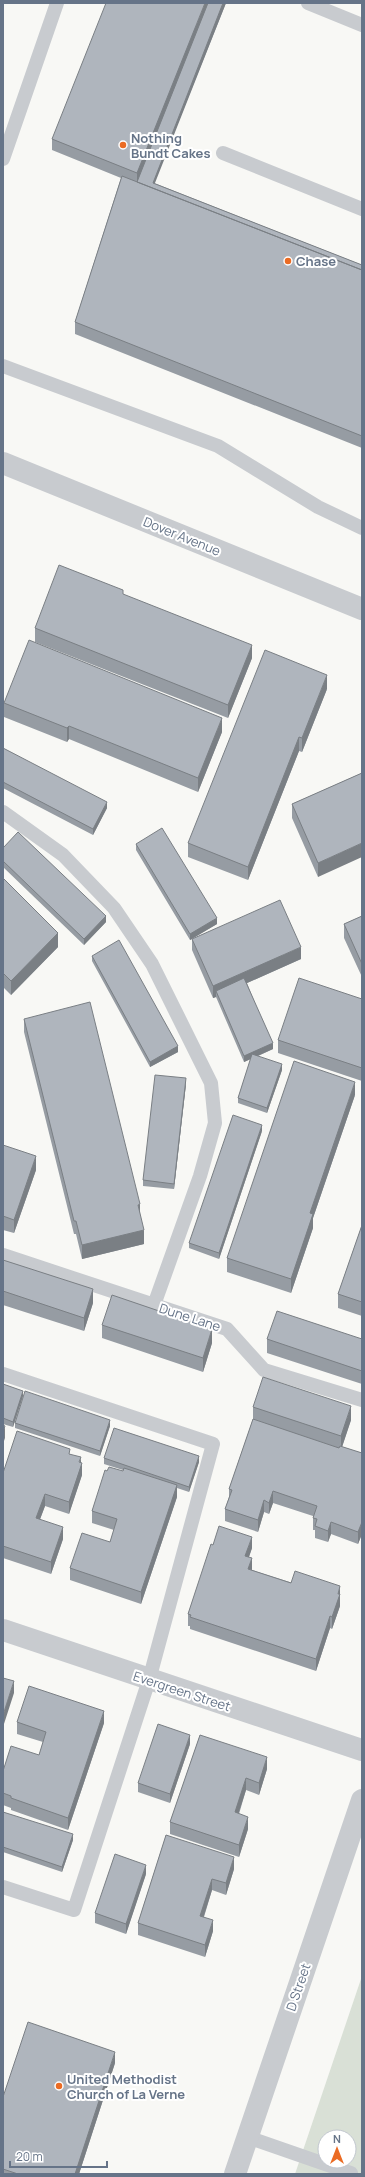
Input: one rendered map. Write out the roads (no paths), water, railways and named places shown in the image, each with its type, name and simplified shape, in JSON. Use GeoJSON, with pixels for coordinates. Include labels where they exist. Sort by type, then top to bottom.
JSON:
{"type":"FeatureCollection","features":[{"type":"Feature","properties":{"kind":"street","name":"Dover Avenue"},"geometry":{"type":"LineString","coordinates":[[3,462],[362,609]]}},
{"type":"Feature","properties":{"kind":"street","name":"Evergreen Street"},"geometry":{"type":"LineString","coordinates":[[3,1630],[362,1750]]}},
{"type":"Feature","properties":{"kind":"street","name":"D Street"},"geometry":{"type":"LineString","coordinates":[[235,2174],[362,1800]]}},
{"type":"Feature","properties":{"kind":"lane"},"geometry":{"type":"LineString","coordinates":[[3,159],[56,3]]}},
{"type":"Feature","properties":{"kind":"lane"},"geometry":{"type":"LineString","coordinates":[[308,3],[362,24]]}},
{"type":"Feature","properties":{"kind":"lane"},"geometry":{"type":"LineString","coordinates":[[223,153],[362,209]]}},
{"type":"Feature","properties":{"kind":"lane"},"geometry":{"type":"LineString","coordinates":[[3,366],[218,446],[318,507],[362,528]]}},
{"type":"Feature","properties":{"kind":"lane"},"geometry":{"type":"LineString","coordinates":[[3,812],[63,855],[114,908],[152,964],[211,1083],[215,1123],[200,1176],[154,1305]]}},
{"type":"Feature","properties":{"kind":"lane","name":"Dune Lane"},"geometry":{"type":"LineString","coordinates":[[3,1255],[227,1329],[264,1370],[362,1400]]}},
{"type":"Feature","properties":{"kind":"lane"},"geometry":{"type":"LineString","coordinates":[[3,1374],[214,1444],[149,1680],[74,1910],[3,1887]]}},
{"type":"Feature","properties":{"kind":"lane"},"geometry":{"type":"LineString","coordinates":[[247,2137],[351,2173]]}},
{"type":"Feature","properties":{"kind":"place","name":"Nothing Bundt Cakes"},"geometry":{"type":"Point","coordinates":[123,145]}},
{"type":"Feature","properties":{"kind":"place","name":"Chase"},"geometry":{"type":"Point","coordinates":[288,261]}},
{"type":"Feature","properties":{"kind":"place","name":"United Methodist Church of La Verne"},"geometry":{"type":"Point","coordinates":[59,2086]}}]}
